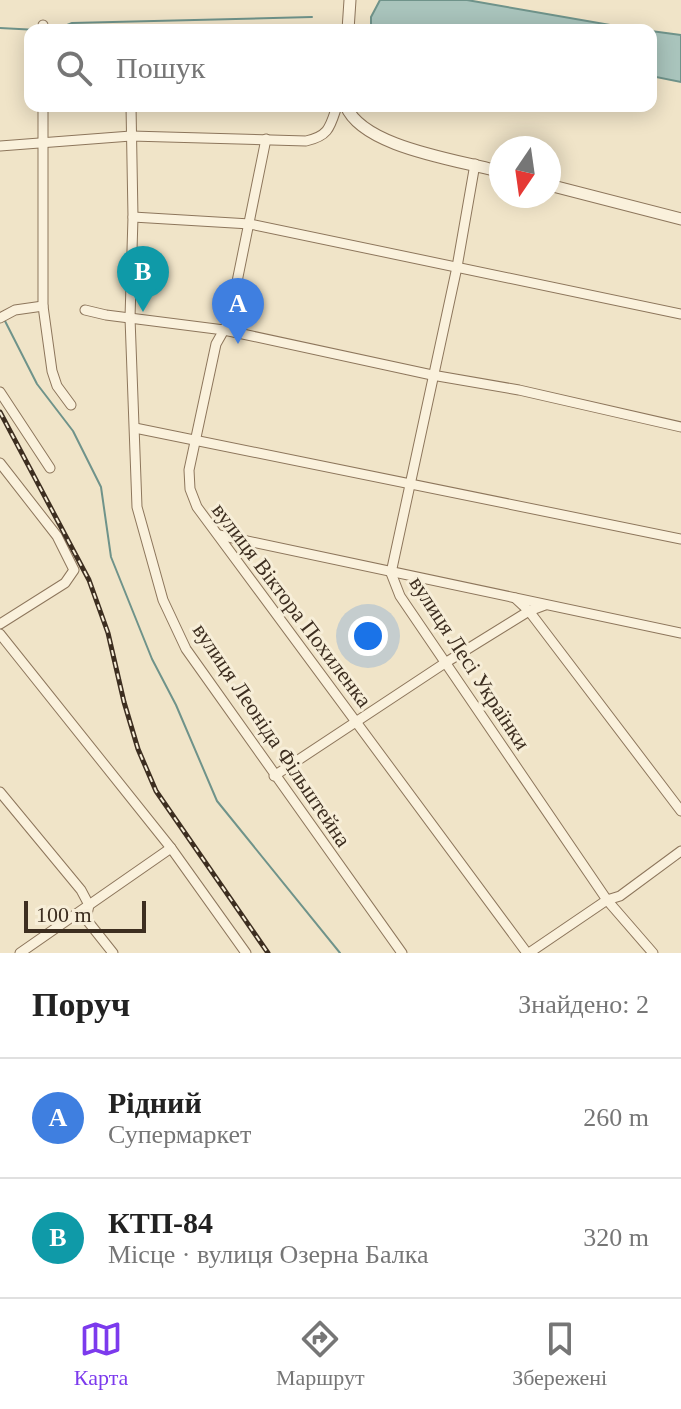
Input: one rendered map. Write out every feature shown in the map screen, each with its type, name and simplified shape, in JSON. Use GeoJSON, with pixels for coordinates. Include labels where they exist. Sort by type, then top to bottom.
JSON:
{"type":"FeatureCollection","features":[{"type":"Feature","properties":{"kind":"street"},"geometry":{"type":"LineString","coordinates":[[348,24],[350,0]]}},
{"type":"Feature","properties":{"kind":"street"},"geometry":{"type":"LineString","coordinates":[[43,112],[43,306],[52,371],[57,386],[71,405]]}},
{"type":"Feature","properties":{"kind":"street","name":"вулиця Леоніда Фільштейна"},"geometry":{"type":"LineString","coordinates":[[131,112],[133,217],[130,318],[137,507],[163,600],[186,649],[402,953]]}},
{"type":"Feature","properties":{"kind":"street"},"geometry":{"type":"LineString","coordinates":[[0,146],[131,136],[306,141],[320,137],[328,130],[335,112]]}},
{"type":"Feature","properties":{"kind":"street"},"geometry":{"type":"LineString","coordinates":[[349,112],[352,120],[379,137],[489,168]]}},
{"type":"Feature","properties":{"kind":"street","name":"вулиця Віктора Похиленка"},"geometry":{"type":"LineString","coordinates":[[266,139],[229,321],[216,344],[189,470],[190,489],[197,507],[528,953]]}},
{"type":"Feature","properties":{"kind":"street","name":"вулиця Лесі Українки"},"geometry":{"type":"LineString","coordinates":[[475,164],[457,267],[391,573],[400,596],[607,900],[653,953]]}},
{"type":"Feature","properties":{"kind":"street"},"geometry":{"type":"LineString","coordinates":[[561,188],[681,219]]}},
{"type":"Feature","properties":{"kind":"street"},"geometry":{"type":"LineString","coordinates":[[133,217],[250,224],[681,314]]}},
{"type":"Feature","properties":{"kind":"street"},"geometry":{"type":"LineString","coordinates":[[0,318],[15,310],[43,306]]}},
{"type":"Feature","properties":{"kind":"street"},"geometry":{"type":"LineString","coordinates":[[85,310],[224,330],[432,375],[519,390],[681,427]]}},
{"type":"Feature","properties":{"kind":"street"},"geometry":{"type":"LineString","coordinates":[[0,392],[50,468]]}},
{"type":"Feature","properties":{"kind":"street"},"geometry":{"type":"LineString","coordinates":[[135,428],[681,539]]}},
{"type":"Feature","properties":{"kind":"street"},"geometry":{"type":"LineString","coordinates":[[0,463],[57,536],[74,570],[65,583],[0,624]]}},
{"type":"Feature","properties":{"kind":"street"},"geometry":{"type":"LineString","coordinates":[[219,535],[681,633]]}},
{"type":"Feature","properties":{"kind":"street"},"geometry":{"type":"LineString","coordinates":[[515,598],[529,611],[681,811]]}},
{"type":"Feature","properties":{"kind":"street"},"geometry":{"type":"LineString","coordinates":[[274,776],[445,663],[529,611],[547,604]]}},
{"type":"Feature","properties":{"kind":"street"},"geometry":{"type":"LineString","coordinates":[[0,634],[171,848],[246,953]]}},
{"type":"Feature","properties":{"kind":"street"},"geometry":{"type":"LineString","coordinates":[[0,792],[81,890],[89,905],[86,919],[113,953]]}},
{"type":"Feature","properties":{"kind":"street"},"geometry":{"type":"LineString","coordinates":[[20,953],[171,848]]}},
{"type":"Feature","properties":{"kind":"street"},"geometry":{"type":"LineString","coordinates":[[528,953],[607,900],[620,896],[681,851]]}},
{"type":"Feature","properties":{"kind":"water"},"geometry":{"type":"Polygon","coordinates":[[[380,0],[467,0],[605,24],[371,24],[371,17],[380,0]]]}},
{"type":"Feature","properties":{"kind":"water"},"geometry":{"type":"Polygon","coordinates":[[[657,32],[681,35],[681,82],[657,77],[657,32]]]}},
{"type":"Feature","properties":{"kind":"waterway"},"geometry":{"type":"LineString","coordinates":[[70,24],[312,17]]}},
{"type":"Feature","properties":{"kind":"waterway"},"geometry":{"type":"LineString","coordinates":[[0,28],[24,29]]}},
{"type":"Feature","properties":{"kind":"waterway"},"geometry":{"type":"LineString","coordinates":[[5,321],[37,384],[73,431],[101,487],[111,557],[152,659],[176,705],[217,801],[340,953]]}},
{"type":"Feature","properties":{"kind":"railway"},"geometry":{"type":"LineString","coordinates":[[0,412],[89,580],[108,633],[138,749],[156,791],[268,953]]}},
{"type":"Feature","properties":{"kind":"place","name":"КТП-84"},"geometry":{"type":"Point","coordinates":[143,312]}},
{"type":"Feature","properties":{"kind":"place","name":"Рідний"},"geometry":{"type":"Point","coordinates":[238,344]}}]}
